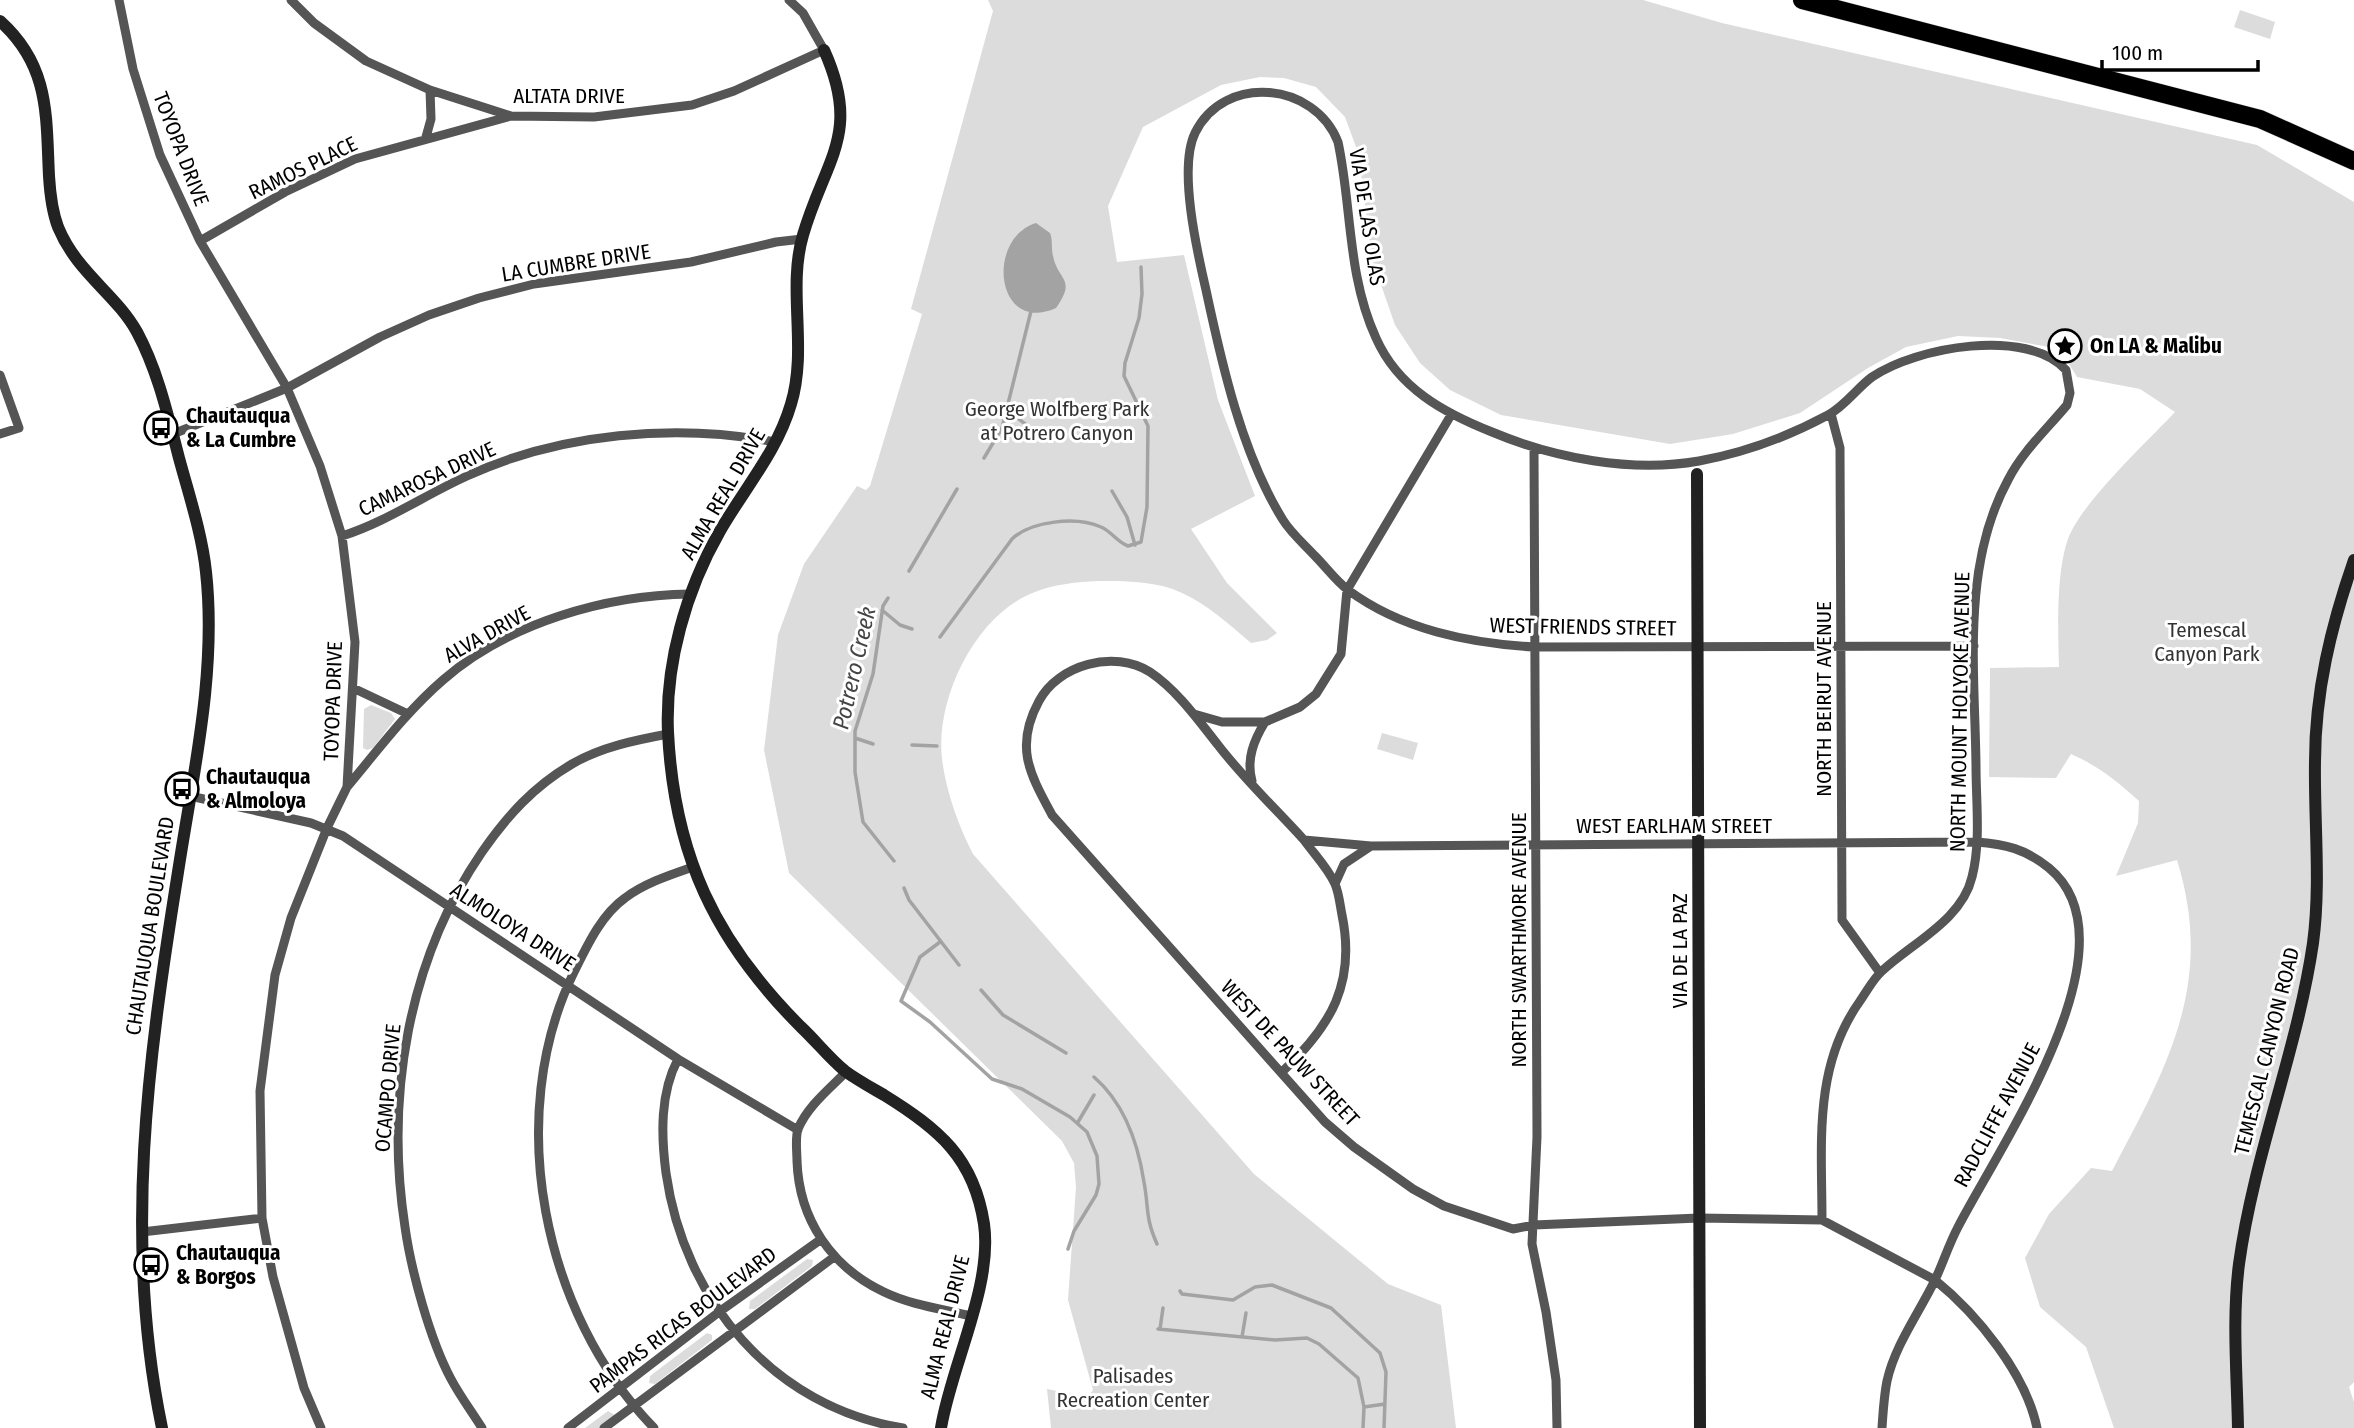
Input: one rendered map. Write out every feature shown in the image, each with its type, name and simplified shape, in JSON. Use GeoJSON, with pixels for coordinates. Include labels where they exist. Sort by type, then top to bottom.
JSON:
{"type":"FeatureCollection","features":[{"type":"Feature","properties":{"kind":"highway"},"geometry":{"type":"LineString","coordinates":[[1802,0],[2260,120],[2354,161]]}},
{"type":"Feature","properties":{"kind":"street","name":"TOYOPA DRIVE"},"geometry":{"type":"LineString","coordinates":[[119,0],[133,69],[160,155],[200,241],[287,388],[320,466],[342,536],[355,642],[347,787],[290,918],[275,975],[260,1091],[262,1218],[284,1322],[304,1388],[321,1428]]}},
{"type":"Feature","properties":{"kind":"street","name":"ALTATA DRIVE"},"geometry":{"type":"LineString","coordinates":[[291,0],[314,23],[366,61],[430,90],[511,116],[594,117],[692,105],[734,91],[824,50]]}},
{"type":"Feature","properties":{"kind":"street"},"geometry":{"type":"LineString","coordinates":[[789,0],[803,13],[824,50]]}},
{"type":"Feature","properties":{"kind":"street","name":"CHAUTAUQUA BOULEVARD"},"geometry":{"type":"LineString","coordinates":[[0,21],[24,48],[41,82],[51,198],[56,222],[83,270],[136,329],[152,365],[173,434],[206,569],[209,616],[206,673],[149,1063],[142,1232],[149,1339],[162,1428]]}},
{"type":"Feature","properties":{"kind":"street","name":"ALMA REAL DRIVE"},"geometry":{"type":"LineString","coordinates":[[824,50],[837,84],[841,125],[830,171],[802,239],[798,279],[798,375],[785,423],[719,532],[690,594],[677,644],[670,688],[668,734],[675,798],[692,867],[708,904],[736,954],[764,990],[846,1072],[927,1121],[949,1143],[965,1166],[979,1197],[985,1230],[983,1264],[941,1428]]}},
{"type":"Feature","properties":{"kind":"street"},"geometry":{"type":"LineString","coordinates":[[426,137],[430,119],[430,90]]}},
{"type":"Feature","properties":{"kind":"street","name":"VIA DE LAS OLAS"},"geometry":{"type":"LineString","coordinates":[[1246,93],[1286,93],[1321,114],[1333,128],[1343,163],[1351,247],[1363,304],[1377,340],[1392,365],[1418,393],[1451,415],[1534,449],[1626,464],[1698,461],[1762,444],[1831,414],[1872,377],[1937,350],[2003,347],[2047,354]]}},
{"type":"Feature","properties":{"kind":"street","name":"WEST FRIENDS STREET"},"geometry":{"type":"LineString","coordinates":[[1246,93],[1207,114],[1194,135],[1188,184],[1198,255],[1236,409],[1262,478],[1284,522],[1348,590],[1391,615],[1431,631],[1479,644],[1533,648],[1696,645],[1974,646]]}},
{"type":"Feature","properties":{"kind":"street","name":"RAMOS PLACE"},"geometry":{"type":"LineString","coordinates":[[200,241],[285,192],[355,159],[426,137],[511,116]]}},
{"type":"Feature","properties":{"kind":"street","name":"LA CUMBRE DRIVE"},"geometry":{"type":"LineString","coordinates":[[173,434],[287,388],[380,337],[429,315],[479,298],[534,284],[691,262],[802,239]]}},
{"type":"Feature","properties":{"kind":"street","name":"NORTH MOUNT HOLYOKE AVENUE"},"geometry":{"type":"LineString","coordinates":[[1822,1220],[1822,1099],[1828,1068],[1845,1022],[1880,973],[1958,908],[1973,875],[1976,842],[1974,646],[1978,573],[1994,514],[2008,480],[2067,405],[2070,393],[2066,370],[2047,354]]}},
{"type":"Feature","properties":{"kind":"street"},"geometry":{"type":"LineString","coordinates":[[0,375],[19,428],[0,434]]}},
{"type":"Feature","properties":{"kind":"street","name":"NORTH BEIRUT AVENUE"},"geometry":{"type":"LineString","coordinates":[[1831,414],[1840,448],[1842,920],[1880,973]]}},
{"type":"Feature","properties":{"kind":"street"},"geometry":{"type":"LineString","coordinates":[[1193,713],[1222,722],[1264,725],[1300,707],[1329,677],[1341,654],[1348,590],[1451,415]]}},
{"type":"Feature","properties":{"kind":"street","name":"CAMAROSA DRIVE"},"geometry":{"type":"LineString","coordinates":[[342,536],[364,529],[469,475],[566,444],[660,432],[775,442]]}},
{"type":"Feature","properties":{"kind":"street","name":"NORTH SWARTHMORE AVENUE"},"geometry":{"type":"LineString","coordinates":[[1534,449],[1537,1137],[1532,1244],[1552,1353],[1557,1428]]}},
{"type":"Feature","properties":{"kind":"street","name":"VIA DE LA PAZ"},"geometry":{"type":"LineString","coordinates":[[1697,474],[1700,1428]]}},
{"type":"Feature","properties":{"kind":"street","name":"TEMESCAL CANYON ROAD"},"geometry":{"type":"LineString","coordinates":[[2238,1428],[2236,1320],[2239,1265],[2250,1203],[2292,1043],[2313,941],[2317,709],[2330,635],[2354,560]]}},
{"type":"Feature","properties":{"kind":"street","name":"ALVA DRIVE"},"geometry":{"type":"LineString","coordinates":[[347,787],[408,714],[445,678],[502,642],[563,614],[619,599],[690,594]]}},
{"type":"Feature","properties":{"kind":"street","name":"WEST DE PAUW STREET"},"geometry":{"type":"LineString","coordinates":[[1193,713],[1150,672],[1116,660],[1096,662],[1058,678],[1043,694],[1027,731],[1025,752],[1030,772],[1052,815],[1078,848],[1283,1071],[1325,1122],[1404,1182],[1444,1206],[1513,1229]]}},
{"type":"Feature","properties":{"kind":"street"},"geometry":{"type":"LineString","coordinates":[[353,688],[408,714]]}},
{"type":"Feature","properties":{"kind":"street"},"geometry":{"type":"LineString","coordinates":[[1193,713],[1304,840],[1335,884],[1344,926],[1344,979],[1332,1015],[1312,1044],[1283,1071]]}},
{"type":"Feature","properties":{"kind":"street"},"geometry":{"type":"LineString","coordinates":[[1252,783],[1251,754],[1264,725]]}},
{"type":"Feature","properties":{"kind":"street","name":"OCAMPO DRIVE"},"geometry":{"type":"LineString","coordinates":[[482,1428],[450,1377],[424,1305],[405,1228],[399,1168],[400,1094],[411,1016],[442,918],[503,823],[543,783],[574,763],[606,749],[668,734]]}},
{"type":"Feature","properties":{"kind":"street","name":"ALMOLOYA DRIVE"},"geometry":{"type":"LineString","coordinates":[[190,796],[327,828],[449,905],[678,1059],[798,1130]]}},
{"type":"Feature","properties":{"kind":"street","name":"WEST EARLHAM STREET"},"geometry":{"type":"LineString","coordinates":[[1304,840],[1371,846],[1976,842]]}},
{"type":"Feature","properties":{"kind":"street","name":"RADCLIFFE AVENUE"},"geometry":{"type":"LineString","coordinates":[[1882,1428],[1887,1379],[1957,1229],[2054,1044],[2070,1007],[2078,972],[2081,939],[2073,901],[2056,874],[2032,854],[2003,844],[1976,842]]}},
{"type":"Feature","properties":{"kind":"street"},"geometry":{"type":"LineString","coordinates":[[1335,884],[1345,864],[1371,846]]}},
{"type":"Feature","properties":{"kind":"street"},"geometry":{"type":"LineString","coordinates":[[654,1428],[621,1387],[576,1311],[554,1249],[540,1159],[541,1103],[555,1017],[589,942],[624,898],[654,881],[692,867]]}},
{"type":"Feature","properties":{"kind":"street"},"geometry":{"type":"LineString","coordinates":[[678,1059],[667,1086],[664,1122],[663,1152],[671,1204],[690,1263],[719,1312],[733,1331],[776,1374],[808,1395],[862,1419],[903,1428]]}},
{"type":"Feature","properties":{"kind":"street"},"geometry":{"type":"LineString","coordinates":[[846,1072],[812,1107],[798,1130],[799,1188],[820,1240],[834,1257],[882,1292],[971,1316]]}},
{"type":"Feature","properties":{"kind":"street"},"geometry":{"type":"LineString","coordinates":[[142,1232],[262,1218]]}},
{"type":"Feature","properties":{"kind":"street"},"geometry":{"type":"LineString","coordinates":[[1513,1229],[1534,1224],[1699,1218],[1822,1220],[1935,1280],[1950,1292],[2013,1366],[2037,1428]]}},
{"type":"Feature","properties":{"kind":"street"},"geometry":{"type":"LineString","coordinates":[[1513,1229],[1532,1244]]}},
{"type":"Feature","properties":{"kind":"street","name":"PAMPAS RICAS BOULEVARD"},"geometry":{"type":"LineString","coordinates":[[568,1428],[719,1312],[820,1240]]}},
{"type":"Feature","properties":{"kind":"street","name":"PAMPAS RICAS BOULEVARD"},"geometry":{"type":"LineString","coordinates":[[604,1428],[834,1257]]}},
{"type":"Feature","properties":{"kind":"green space"},"geometry":{"type":"Polygon","coordinates":[[[988,0],[1643,0],[1722,23],[2257,145],[2354,202],[2354,1382],[2349,1387],[2354,1402],[2354,1428],[2114,1428],[2086,1347],[2040,1307],[2025,1258],[2049,1214],[2091,1168],[2112,1171],[2151,1095],[2180,1022],[2188,985],[2191,946],[2187,904],[2177,860],[2116,876],[2138,823],[2139,801],[2123,787],[2099,769],[2071,754],[2056,778],[1989,777],[1990,668],[2059,667],[2061,568],[2068,539],[2075,524],[2100,491],[2175,412],[2140,389],[2077,377],[2064,356],[2049,347],[2000,338],[1958,336],[1906,347],[1868,368],[1800,413],[1733,434],[1670,444],[1501,415],[1450,390],[1420,363],[1395,325],[1371,256],[1359,155],[1345,117],[1316,87],[1284,78],[1260,77],[1221,85],[1143,127],[1108,206],[1117,262],[1184,255],[1218,400],[1255,496],[1191,529],[1227,583],[1277,633],[1267,640],[1251,643],[1201,603],[1173,589],[1152,584],[1090,581],[1058,585],[1035,592],[1014,603],[995,619],[978,638],[964,661],[945,710],[942,759],[953,808],[973,854],[1254,1174],[1388,1284],[1441,1305],[1456,1428],[1051,1428],[1047,1389],[1088,1397],[1093,1390],[1068,1300],[1076,1187],[1074,1163],[1062,1141],[789,873],[764,750],[778,635],[804,564],[857,486],[866,490],[870,486],[922,314],[911,309],[993,11],[988,0]]]}},
{"type":"Feature","properties":{"kind":"green space"},"geometry":{"type":"Polygon","coordinates":[[[2240,10],[2275,22],[2270,39],[2234,27],[2240,10]]]}},
{"type":"Feature","properties":{"kind":"green space"},"geometry":{"type":"Polygon","coordinates":[[[371,705],[391,713],[395,719],[373,748],[367,750],[363,748],[364,709],[371,705]]]}},
{"type":"Feature","properties":{"kind":"green space"},"geometry":{"type":"Polygon","coordinates":[[[1382,733],[1418,743],[1413,760],[1377,749],[1382,733]]]}},
{"type":"Feature","properties":{"kind":"green space"},"geometry":{"type":"Polygon","coordinates":[[[807,1259],[813,1260],[812,1266],[755,1309],[749,1309],[750,1301],[807,1259]]]}},
{"type":"Feature","properties":{"kind":"green space"},"geometry":{"type":"Polygon","coordinates":[[[707,1333],[712,1335],[712,1340],[655,1384],[649,1383],[650,1376],[707,1333]]]}},
{"type":"Feature","properties":{"kind":"green space"},"geometry":{"type":"Polygon","coordinates":[[[608,1411],[615,1415],[600,1428],[585,1428],[608,1411]]]}},
{"type":"Feature","properties":{"kind":"shaded area"},"geometry":{"type":"Polygon","coordinates":[[[1036,223],[1050,233],[1055,264],[1066,285],[1056,308],[1036,313],[1020,308],[1010,297],[1004,282],[1004,264],[1009,247],[1020,232],[1036,223]]]}},
{"type":"Feature","properties":{"kind":"waterway"},"geometry":{"type":"LineString","coordinates":[[940,637],[1012,539],[1030,528],[1054,522],[1079,522],[1101,527],[1128,546],[1141,542],[1147,507],[1148,426],[1124,376],[1125,363],[1139,318],[1141,267]]}},
{"type":"Feature","properties":{"kind":"waterway","name":"Potrero Creek"},"geometry":{"type":"LineString","coordinates":[[984,458],[1002,428],[1031,311]]}},
{"type":"Feature","properties":{"kind":"waterway"},"geometry":{"type":"LineString","coordinates":[[1007,410],[1037,433]]}},
{"type":"Feature","properties":{"kind":"waterway","name":"Potrero Creek"},"geometry":{"type":"LineString","coordinates":[[909,571],[957,489]]}},
{"type":"Feature","properties":{"kind":"waterway"},"geometry":{"type":"LineString","coordinates":[[1112,491],[1127,517],[1135,545]]}},
{"type":"Feature","properties":{"kind":"waterway","name":"Potrero Creek"},"geometry":{"type":"LineString","coordinates":[[888,598],[883,606],[873,674],[855,731],[855,772],[863,822],[894,861]]}},
{"type":"Feature","properties":{"kind":"waterway"},"geometry":{"type":"LineString","coordinates":[[882,610],[900,625],[912,629]]}},
{"type":"Feature","properties":{"kind":"waterway"},"geometry":{"type":"LineString","coordinates":[[855,738],[873,744]]}},
{"type":"Feature","properties":{"kind":"waterway"},"geometry":{"type":"LineString","coordinates":[[912,745],[937,746]]}},
{"type":"Feature","properties":{"kind":"waterway","name":"Potrero Creek"},"geometry":{"type":"LineString","coordinates":[[904,888],[909,900],[959,965]]}},
{"type":"Feature","properties":{"kind":"waterway"},"geometry":{"type":"LineString","coordinates":[[940,942],[920,957],[901,1001],[930,1022],[992,1079],[1022,1089],[1070,1117],[1087,1132],[1097,1156],[1099,1184],[1096,1195],[1074,1231],[1068,1249]]}},
{"type":"Feature","properties":{"kind":"waterway","name":"Potrero Creek"},"geometry":{"type":"LineString","coordinates":[[981,990],[1003,1015],[1066,1053]]}},
{"type":"Feature","properties":{"kind":"waterway","name":"Potrero Creek"},"geometry":{"type":"LineString","coordinates":[[1094,1077],[1114,1099],[1133,1138],[1146,1191],[1149,1220],[1157,1244]]}},
{"type":"Feature","properties":{"kind":"waterway"},"geometry":{"type":"LineString","coordinates":[[1078,1122],[1094,1095]]}},
{"type":"Feature","properties":{"kind":"waterway","name":"Potrero Creek"},"geometry":{"type":"LineString","coordinates":[[1180,1291],[1182,1294],[1233,1300],[1255,1287],[1272,1285],[1331,1308],[1380,1353],[1386,1372],[1384,1428]]}},
{"type":"Feature","properties":{"kind":"waterway"},"geometry":{"type":"LineString","coordinates":[[1160,1329],[1163,1308]]}},
{"type":"Feature","properties":{"kind":"waterway"},"geometry":{"type":"LineString","coordinates":[[1242,1337],[1246,1313]]}},
{"type":"Feature","properties":{"kind":"waterway"},"geometry":{"type":"LineString","coordinates":[[1158,1329],[1275,1340],[1307,1338],[1319,1344],[1358,1378],[1364,1407],[1363,1428]]}},
{"type":"Feature","properties":{"kind":"waterway"},"geometry":{"type":"LineString","coordinates":[[1364,1407],[1385,1404]]}},
{"type":"Feature","properties":{"kind":"place","name":"On LA & Malibu"},"geometry":{"type":"Point","coordinates":[2065,346]}},
{"type":"Feature","properties":{"kind":"place","name":"Chautauqua & La Cumbre"},"geometry":{"type":"Point","coordinates":[161,428]}},
{"type":"Feature","properties":{"kind":"place","name":"Chautauqua & Almoloya"},"geometry":{"type":"Point","coordinates":[182,789]}},
{"type":"Feature","properties":{"kind":"place","name":"Chautauqua & Borgos"},"geometry":{"type":"Point","coordinates":[151,1265]}},
{"type":"Feature","properties":{"kind":"park label","name":"George Wolfberg Park at Potrero Canyon"},"geometry":{"type":"Point","coordinates":[1057,421]}},
{"type":"Feature","properties":{"kind":"park label","name":"Temescal Canyon Park"},"geometry":{"type":"Point","coordinates":[2207,642]}},
{"type":"Feature","properties":{"kind":"park label","name":"Palisades Recreation Center"},"geometry":{"type":"Point","coordinates":[1133,1388]}}]}
